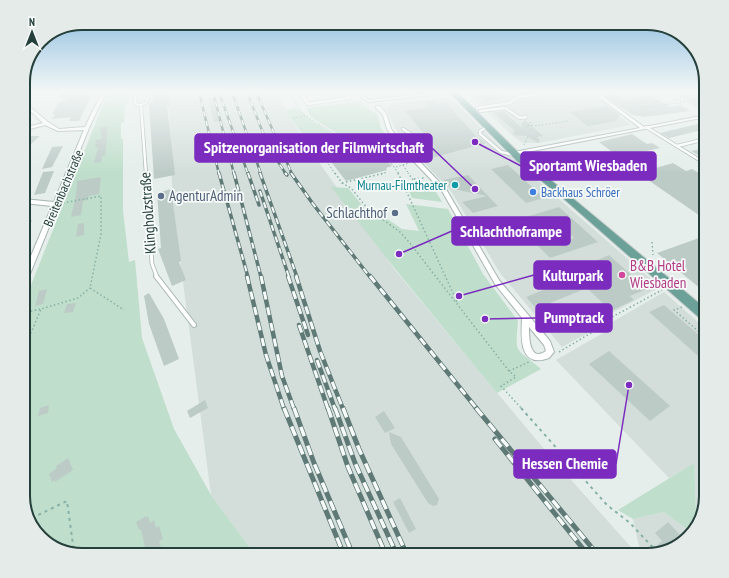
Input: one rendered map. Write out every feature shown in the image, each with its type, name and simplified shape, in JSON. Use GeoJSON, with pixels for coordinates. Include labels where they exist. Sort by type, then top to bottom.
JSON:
{"type":"FeatureCollection","features":[{"type":"Feature","properties":{"kind":"main road"},"geometry":{"type":"LineString","coordinates":[[480,119],[487,127],[568,191],[699,301]]}},
{"type":"Feature","properties":{"kind":"main road"},"geometry":{"type":"LineString","coordinates":[[488,119],[512,141],[540,175],[699,310]]}},
{"type":"Feature","properties":{"kind":"street"},"geometry":{"type":"LineString","coordinates":[[42,119],[58,130],[88,128]]}},
{"type":"Feature","properties":{"kind":"street","name":"Breitenbachstraße"},"geometry":{"type":"LineString","coordinates":[[30,267],[92,119]]}},
{"type":"Feature","properties":{"kind":"street"},"geometry":{"type":"LineString","coordinates":[[387,119],[393,135],[444,190],[494,277],[526,317],[550,349],[550,352],[546,356],[541,357],[531,354],[525,345],[526,317]]}},
{"type":"Feature","properties":{"kind":"street"},"geometry":{"type":"LineString","coordinates":[[632,119],[645,128]]}},
{"type":"Feature","properties":{"kind":"street"},"geometry":{"type":"LineString","coordinates":[[519,151],[687,119]]}},
{"type":"Feature","properties":{"kind":"street"},"geometry":{"type":"LineString","coordinates":[[30,128],[46,123]]}},
{"type":"Feature","properties":{"kind":"street"},"geometry":{"type":"LineString","coordinates":[[30,202],[56,204]]}},
{"type":"Feature","properties":{"kind":"lane","name":"Klingholzstraße"},"geometry":{"type":"LineString","coordinates":[[142,119],[152,264],[162,285],[194,324]]}},
{"type":"Feature","properties":{"kind":"lane"},"geometry":{"type":"LineString","coordinates":[[645,128],[699,160]]}},
{"type":"Feature","properties":{"kind":"lane"},"geometry":{"type":"LineString","coordinates":[[403,129],[422,142],[420,146],[406,150]]}},
{"type":"Feature","properties":{"kind":"lane"},"geometry":{"type":"LineString","coordinates":[[677,146],[699,141]]}},
{"type":"Feature","properties":{"kind":"path"},"geometry":{"type":"LineString","coordinates":[[311,119],[340,137],[346,152]]}},
{"type":"Feature","properties":{"kind":"path"},"geometry":{"type":"LineString","coordinates":[[531,122],[533,124],[528,125],[535,126],[569,121]]}},
{"type":"Feature","properties":{"kind":"path"},"geometry":{"type":"LineString","coordinates":[[519,151],[528,136]]}},
{"type":"Feature","properties":{"kind":"path"},"geometry":{"type":"LineString","coordinates":[[399,154],[357,149],[324,158],[342,183],[351,188],[367,208],[400,232],[516,378],[501,386],[606,505],[630,523],[653,547]]}},
{"type":"Feature","properties":{"kind":"path"},"geometry":{"type":"LineString","coordinates":[[383,152],[396,167],[459,307]]}},
{"type":"Feature","properties":{"kind":"path"},"geometry":{"type":"LineString","coordinates":[[396,167],[417,161]]}},
{"type":"Feature","properties":{"kind":"path"},"geometry":{"type":"LineString","coordinates":[[403,165],[418,186],[406,188]]}},
{"type":"Feature","properties":{"kind":"path"},"geometry":{"type":"LineString","coordinates":[[342,183],[387,172]]}},
{"type":"Feature","properties":{"kind":"path"},"geometry":{"type":"LineString","coordinates":[[30,311],[78,298],[90,288],[101,234],[101,196],[56,204]]}},
{"type":"Feature","properties":{"kind":"path"},"geometry":{"type":"LineString","coordinates":[[652,242],[653,254]]}},
{"type":"Feature","properties":{"kind":"path"},"geometry":{"type":"LineString","coordinates":[[559,352],[591,333],[601,323],[671,286]]}},
{"type":"Feature","properties":{"kind":"path"},"geometry":{"type":"LineString","coordinates":[[90,288],[124,310]]}},
{"type":"Feature","properties":{"kind":"path"},"geometry":{"type":"LineString","coordinates":[[684,306],[674,310],[699,332]]}},
{"type":"Feature","properties":{"kind":"path"},"geometry":{"type":"LineString","coordinates":[[30,335],[41,309]]}},
{"type":"Feature","properties":{"kind":"path"},"geometry":{"type":"LineString","coordinates":[[509,371],[530,362],[535,356]]}},
{"type":"Feature","properties":{"kind":"path"},"geometry":{"type":"LineString","coordinates":[[555,452],[562,455]]}},
{"type":"Feature","properties":{"kind":"path"},"geometry":{"type":"LineString","coordinates":[[34,517],[68,501],[73,548]]}},
{"type":"Feature","properties":{"kind":"shaded area"},"geometry":{"type":"Polygon","coordinates":[[[169,119],[291,119],[309,148],[395,270],[549,455],[632,548],[250,548],[211,495],[173,206],[169,119]]]}},
{"type":"Feature","properties":{"kind":"shaded area"},"geometry":{"type":"Polygon","coordinates":[[[391,119],[472,119],[504,151],[660,287],[593,323],[588,333],[562,347],[500,273],[451,191],[406,144],[391,119]]]}},
{"type":"Feature","properties":{"kind":"shaded area"},"geometry":{"type":"Polygon","coordinates":[[[495,119],[623,119],[631,125],[539,143],[523,143],[515,138],[495,119]]]}},
{"type":"Feature","properties":{"kind":"shaded area"},"geometry":{"type":"Polygon","coordinates":[[[664,292],[699,323],[699,503],[696,511],[694,463],[669,478],[556,360],[603,333],[600,329],[664,292]]]}},
{"type":"Feature","properties":{"kind":"shaded area"},"geometry":{"type":"Polygon","coordinates":[[[664,512],[687,529],[670,543],[657,547],[639,548],[633,519],[664,512]]]}},
{"type":"Feature","properties":{"kind":"green space"},"geometry":{"type":"Polygon","coordinates":[[[97,119],[124,119],[124,122],[121,123],[121,139],[123,139],[123,211],[129,262],[135,260],[142,338],[174,429],[211,495],[250,548],[75,548],[56,541],[41,528],[35,519],[30,500],[30,287],[97,119]]]}},
{"type":"Feature","properties":{"kind":"green space"},"geometry":{"type":"Polygon","coordinates":[[[292,119],[310,119],[340,138],[342,150],[317,157],[292,119]]]}},
{"type":"Feature","properties":{"kind":"green space"},"geometry":{"type":"Polygon","coordinates":[[[314,119],[378,119],[381,128],[397,152],[361,148],[360,146],[314,119]]]}},
{"type":"Feature","properties":{"kind":"green space"},"geometry":{"type":"Polygon","coordinates":[[[331,187],[348,188],[366,210],[371,208],[402,229],[419,231],[406,204],[448,209],[483,274],[518,321],[517,346],[519,350],[541,369],[497,393],[396,270],[331,187]]]}},
{"type":"Feature","properties":{"kind":"green space"},"geometry":{"type":"Polygon","coordinates":[[[408,189],[436,192],[442,202],[412,198],[408,189]]]}},
{"type":"Feature","properties":{"kind":"green space"},"geometry":{"type":"Polygon","coordinates":[[[694,463],[696,511],[692,522],[687,529],[664,512],[633,519],[618,510],[694,463]]]}},
{"type":"Feature","properties":{"kind":"building"},"geometry":{"type":"Polygon","coordinates":[[[70,119],[80,119],[79,121],[69,121],[70,119]]]}},
{"type":"Feature","properties":{"kind":"building"},"geometry":{"type":"Polygon","coordinates":[[[150,119],[169,119],[175,175],[154,179],[150,119]]]}},
{"type":"Feature","properties":{"kind":"building"},"geometry":{"type":"Polygon","coordinates":[[[213,119],[220,119],[221,121],[214,122],[213,119]]]}},
{"type":"Feature","properties":{"kind":"building"},"geometry":{"type":"Polygon","coordinates":[[[412,119],[461,119],[477,137],[486,143],[428,159],[420,151],[435,147],[412,119]]]}},
{"type":"Feature","properties":{"kind":"building"},"geometry":{"type":"Polygon","coordinates":[[[501,119],[512,119],[521,127],[523,127],[521,125],[525,120],[543,136],[537,137],[540,140],[538,143],[526,136],[514,135],[513,132],[516,132],[501,119]]]}},
{"type":"Feature","properties":{"kind":"building"},"geometry":{"type":"Polygon","coordinates":[[[578,119],[617,119],[616,121],[588,126],[578,119]]]}},
{"type":"Feature","properties":{"kind":"building"},"geometry":{"type":"Polygon","coordinates":[[[699,124],[699,131],[669,138],[660,133],[699,124]]]}},
{"type":"Feature","properties":{"kind":"building"},"geometry":{"type":"Polygon","coordinates":[[[100,127],[108,127],[105,156],[102,156],[101,162],[94,163],[98,147],[95,148],[96,140],[102,139],[100,127]]]}},
{"type":"Feature","properties":{"kind":"building"},"geometry":{"type":"Polygon","coordinates":[[[632,134],[647,144],[652,143],[660,148],[619,157],[599,142],[632,134]]]}},
{"type":"Feature","properties":{"kind":"building"},"geometry":{"type":"Polygon","coordinates":[[[30,136],[40,136],[31,144],[30,136]]]}},
{"type":"Feature","properties":{"kind":"building"},"geometry":{"type":"Polygon","coordinates":[[[321,136],[336,157],[356,152],[359,155],[377,151],[392,166],[386,168],[387,170],[346,181],[325,154],[317,156],[306,139],[321,136]]]}},
{"type":"Feature","properties":{"kind":"building"},"geometry":{"type":"Polygon","coordinates":[[[63,146],[52,167],[42,169],[52,147],[63,146]]]}},
{"type":"Feature","properties":{"kind":"building"},"geometry":{"type":"Polygon","coordinates":[[[699,149],[699,156],[691,151],[699,149]]]}},
{"type":"Feature","properties":{"kind":"building"},"geometry":{"type":"Polygon","coordinates":[[[673,163],[686,171],[692,169],[699,173],[699,215],[638,173],[673,163]]]}},
{"type":"Feature","properties":{"kind":"building"},"geometry":{"type":"Polygon","coordinates":[[[508,165],[544,198],[526,203],[491,169],[508,165]]]}},
{"type":"Feature","properties":{"kind":"building"},"geometry":{"type":"Polygon","coordinates":[[[54,171],[45,193],[34,195],[43,172],[54,171]]]}},
{"type":"Feature","properties":{"kind":"building"},"geometry":{"type":"Polygon","coordinates":[[[468,175],[498,206],[473,213],[462,202],[487,196],[458,190],[449,186],[443,180],[468,175]]]}},
{"type":"Feature","properties":{"kind":"building"},"geometry":{"type":"Polygon","coordinates":[[[101,177],[99,194],[89,196],[87,200],[83,201],[81,215],[71,217],[76,195],[77,181],[101,177]]]}},
{"type":"Feature","properties":{"kind":"building"},"geometry":{"type":"Polygon","coordinates":[[[171,189],[181,261],[179,262],[186,280],[172,286],[158,249],[161,248],[157,193],[171,189]]]}},
{"type":"Feature","properties":{"kind":"building"},"geometry":{"type":"Polygon","coordinates":[[[559,207],[598,242],[550,258],[522,230],[498,237],[490,228],[559,207]],[[555,221],[535,227],[553,244],[574,238],[555,221]]]}},
{"type":"Feature","properties":{"kind":"building"},"geometry":{"type":"Polygon","coordinates":[[[84,223],[84,235],[76,237],[78,224],[84,223]]]}},
{"type":"Feature","properties":{"kind":"building"},"geometry":{"type":"Polygon","coordinates":[[[699,238],[699,287],[657,253],[699,238]]]}},
{"type":"Feature","properties":{"kind":"building"},"geometry":{"type":"Polygon","coordinates":[[[609,255],[647,289],[630,296],[634,300],[611,311],[587,288],[550,303],[573,327],[559,333],[526,297],[575,277],[570,272],[609,255]]]}},
{"type":"Feature","properties":{"kind":"building"},"geometry":{"type":"Polygon","coordinates":[[[47,289],[43,304],[35,306],[39,291],[47,289]]]}},
{"type":"Feature","properties":{"kind":"building"},"geometry":{"type":"Polygon","coordinates":[[[149,293],[164,319],[179,359],[164,366],[149,324],[144,296],[149,293]]]}},
{"type":"Feature","properties":{"kind":"building"},"geometry":{"type":"Polygon","coordinates":[[[76,303],[73,312],[64,313],[67,304],[76,303]]]}},
{"type":"Feature","properties":{"kind":"building"},"geometry":{"type":"Polygon","coordinates":[[[664,305],[699,335],[699,357],[649,312],[664,305]]]}},
{"type":"Feature","properties":{"kind":"building"},"geometry":{"type":"Polygon","coordinates":[[[609,351],[670,406],[650,421],[589,364],[609,351]]]}},
{"type":"Feature","properties":{"kind":"building"},"geometry":{"type":"Polygon","coordinates":[[[205,400],[208,408],[190,418],[187,411],[205,400]]]}},
{"type":"Feature","properties":{"kind":"building"},"geometry":{"type":"Polygon","coordinates":[[[49,405],[48,413],[38,416],[40,408],[49,405]]]}},
{"type":"Feature","properties":{"kind":"building"},"geometry":{"type":"Polygon","coordinates":[[[384,411],[395,428],[385,433],[375,417],[384,411]]]}},
{"type":"Feature","properties":{"kind":"building"},"geometry":{"type":"Polygon","coordinates":[[[389,432],[401,437],[439,499],[437,505],[433,506],[428,503],[391,444],[389,432]]]}},
{"type":"Feature","properties":{"kind":"building"},"geometry":{"type":"Polygon","coordinates":[[[68,458],[73,470],[55,482],[55,480],[52,482],[49,474],[57,468],[56,466],[68,458]]]}},
{"type":"Feature","properties":{"kind":"building"},"geometry":{"type":"Polygon","coordinates":[[[400,498],[416,529],[409,533],[393,502],[400,498]]]}},
{"type":"Feature","properties":{"kind":"building"},"geometry":{"type":"Polygon","coordinates":[[[146,516],[146,518],[148,516],[150,523],[154,520],[156,528],[159,526],[163,539],[159,541],[161,548],[143,548],[145,547],[141,529],[139,530],[136,522],[146,516]]]}},
{"type":"Feature","properties":{"kind":"building"},"geometry":{"type":"Polygon","coordinates":[[[668,522],[681,535],[670,543],[658,547],[657,545],[662,541],[655,533],[668,522]]]}},
{"type":"Feature","properties":{"kind":"railway"},"geometry":{"type":"LineString","coordinates":[[206,119],[219,174]]}},
{"type":"Feature","properties":{"kind":"railway"},"geometry":{"type":"LineString","coordinates":[[220,119],[234,174]]}},
{"type":"Feature","properties":{"kind":"railway"},"geometry":{"type":"LineString","coordinates":[[229,119],[248,174]]}},
{"type":"Feature","properties":{"kind":"railway"},"geometry":{"type":"LineString","coordinates":[[242,119],[261,174]]}},
{"type":"Feature","properties":{"kind":"railway"},"geometry":{"type":"LineString","coordinates":[[258,119],[269,148],[286,174]]}},
{"type":"Feature","properties":{"kind":"railway"},"geometry":{"type":"LineString","coordinates":[[268,119],[292,174]]}},
{"type":"Feature","properties":{"kind":"railway"},"geometry":{"type":"LineString","coordinates":[[219,173],[248,277]]}},
{"type":"Feature","properties":{"kind":"railway"},"geometry":{"type":"LineString","coordinates":[[234,173],[261,277]]}},
{"type":"Feature","properties":{"kind":"railway"},"geometry":{"type":"LineString","coordinates":[[248,173],[259,205]]}},
{"type":"Feature","properties":{"kind":"railway"},"geometry":{"type":"LineString","coordinates":[[260,173],[297,277]]}},
{"type":"Feature","properties":{"kind":"railway"},"geometry":{"type":"LineString","coordinates":[[291,173],[313,204],[370,277]]}},
{"type":"Feature","properties":{"kind":"railway"},"geometry":{"type":"LineString","coordinates":[[260,191],[289,277]]}},
{"type":"Feature","properties":{"kind":"railway"},"geometry":{"type":"LineString","coordinates":[[247,276],[266,355],[284,409]]}},
{"type":"Feature","properties":{"kind":"railway"},"geometry":{"type":"LineString","coordinates":[[261,276],[282,376],[294,409]]}},
{"type":"Feature","properties":{"kind":"railway"},"geometry":{"type":"LineString","coordinates":[[288,276],[308,335]]}},
{"type":"Feature","properties":{"kind":"railway"},"geometry":{"type":"LineString","coordinates":[[296,276],[320,351],[343,409]]}},
{"type":"Feature","properties":{"kind":"railway"},"geometry":{"type":"LineString","coordinates":[[370,276],[477,409]]}},
{"type":"Feature","properties":{"kind":"railway"},"geometry":{"type":"LineString","coordinates":[[299,325],[328,409]]}},
{"type":"Feature","properties":{"kind":"railway"},"geometry":{"type":"LineString","coordinates":[[317,360],[335,409]]}},
{"type":"Feature","properties":{"kind":"railway"},"geometry":{"type":"LineString","coordinates":[[284,408],[341,548]]}},
{"type":"Feature","properties":{"kind":"railway"},"geometry":{"type":"LineString","coordinates":[[294,408],[314,463],[350,548]]}},
{"type":"Feature","properties":{"kind":"railway"},"geometry":{"type":"LineString","coordinates":[[328,408],[348,467],[383,548]]}},
{"type":"Feature","properties":{"kind":"railway"},"geometry":{"type":"LineString","coordinates":[[335,408],[355,463],[394,548]]}},
{"type":"Feature","properties":{"kind":"railway"},"geometry":{"type":"LineString","coordinates":[[343,408],[359,449],[404,548]]}},
{"type":"Feature","properties":{"kind":"railway"},"geometry":{"type":"LineString","coordinates":[[476,408],[592,548]]}},
{"type":"Feature","properties":{"kind":"railway"},"geometry":{"type":"LineString","coordinates":[[495,439],[582,548]]}},
{"type":"Feature","properties":{"kind":"place","name":"Sportamt Wiesbaden"},"geometry":{"type":"Point","coordinates":[475,142]}},
{"type":"Feature","properties":{"kind":"place","name":"Murnau-Filmtheater"},"geometry":{"type":"Point","coordinates":[455,185]}},
{"type":"Feature","properties":{"kind":"place","name":"Spitzenorganisation der Filmwirtschaft"},"geometry":{"type":"Point","coordinates":[475,189]}},
{"type":"Feature","properties":{"kind":"place","name":"Backhaus Schröer"},"geometry":{"type":"Point","coordinates":[533,192]}},
{"type":"Feature","properties":{"kind":"place","name":"AgenturAdmin"},"geometry":{"type":"Point","coordinates":[161,196]}},
{"type":"Feature","properties":{"kind":"place","name":"Schlachthof"},"geometry":{"type":"Point","coordinates":[395,213]}},
{"type":"Feature","properties":{"kind":"place","name":"Schlachthoframpe"},"geometry":{"type":"Point","coordinates":[399,254]}},
{"type":"Feature","properties":{"kind":"place","name":"B&B Hotel Wiesbaden"},"geometry":{"type":"Point","coordinates":[622,275]}},
{"type":"Feature","properties":{"kind":"place","name":"Kulturpark"},"geometry":{"type":"Point","coordinates":[459,296]}},
{"type":"Feature","properties":{"kind":"place","name":"Pumptrack"},"geometry":{"type":"Point","coordinates":[485,319]}},
{"type":"Feature","properties":{"kind":"place","name":"Hessen Chemie"},"geometry":{"type":"Point","coordinates":[629,385]}}]}
